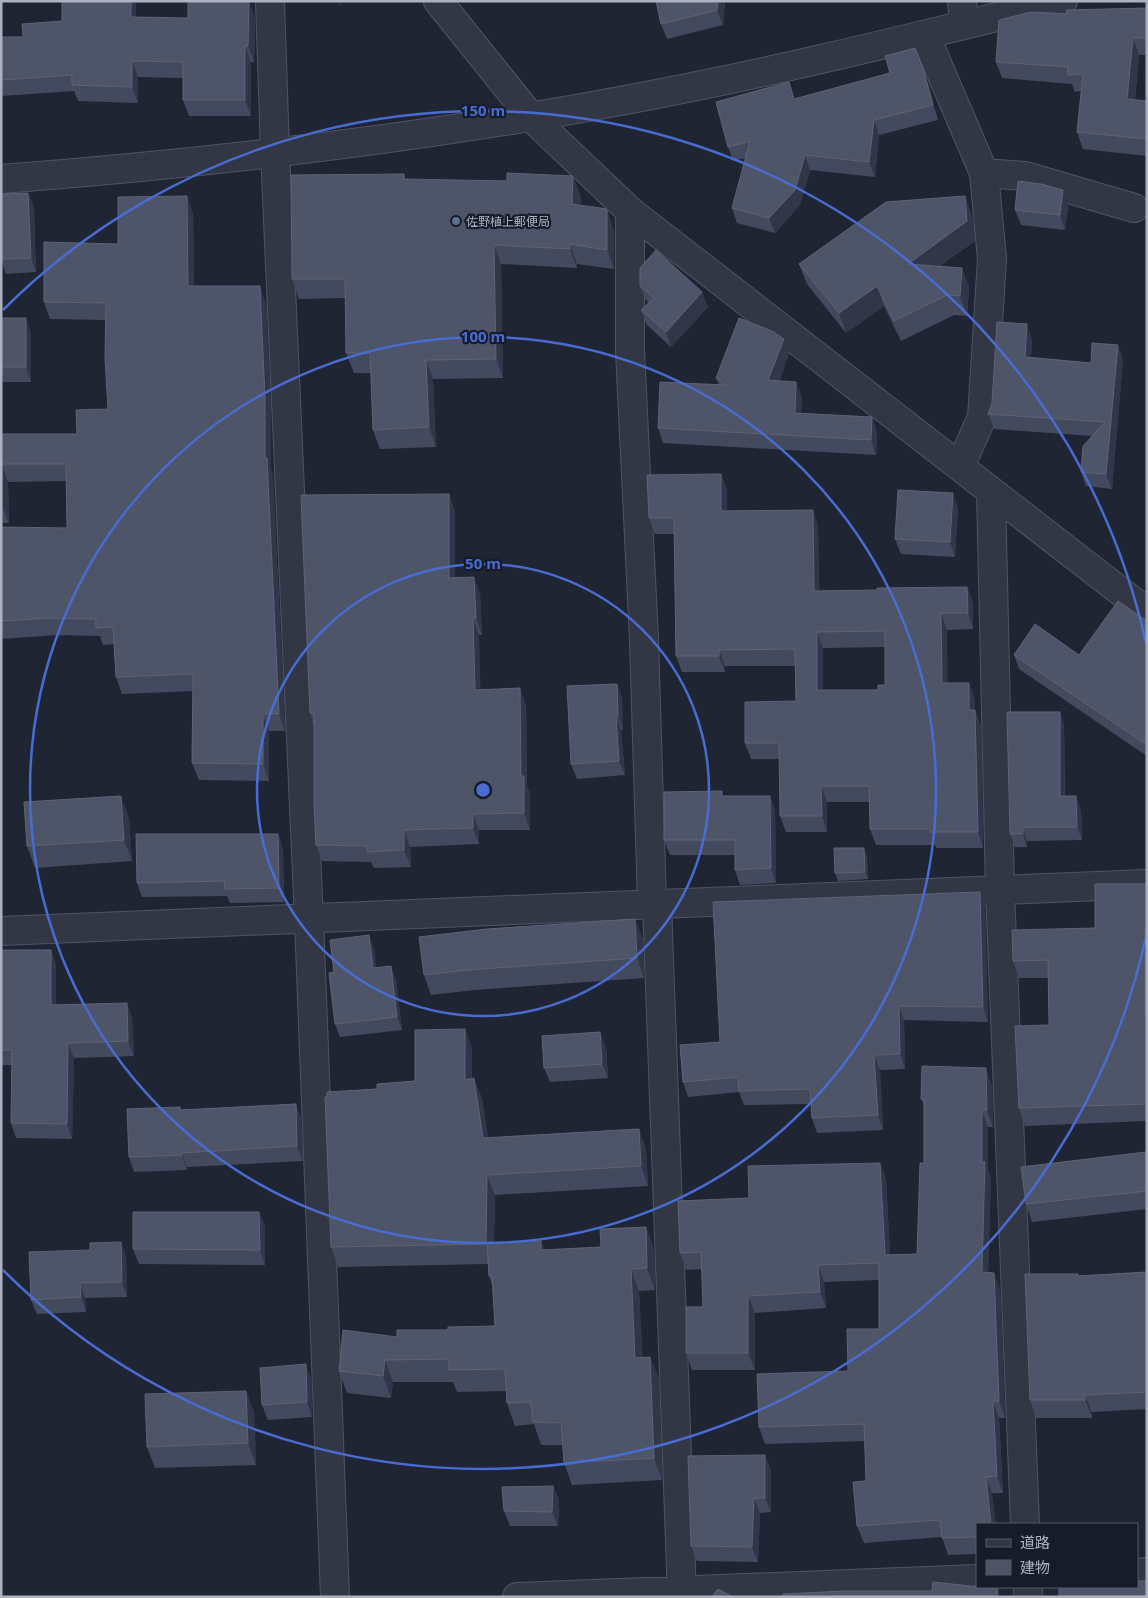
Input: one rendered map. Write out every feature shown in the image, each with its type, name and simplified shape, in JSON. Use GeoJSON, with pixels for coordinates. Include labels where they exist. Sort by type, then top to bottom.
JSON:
{"type":"FeatureCollection","features":[{"type":"Feature","properties":{"kind":"street"},"geometry":{"type":"LineString","coordinates":[[270,1],[309,920],[335,1597]]}},
{"type":"Feature","properties":{"kind":"street"},"geometry":{"type":"LineString","coordinates":[[438,1],[531,117],[630,211],[1147,612]]}},
{"type":"Feature","properties":{"kind":"street"},"geometry":{"type":"LineString","coordinates":[[1,179],[116,170],[275,152],[398,137],[531,117],[664,93],[925,35],[963,13],[1064,1]]}},
{"type":"Feature","properties":{"kind":"street"},"geometry":{"type":"LineString","coordinates":[[925,35],[984,173],[992,259],[982,417],[960,467]]}},
{"type":"Feature","properties":{"kind":"street"},"geometry":{"type":"LineString","coordinates":[[984,173],[1025,176],[1134,208]]}},
{"type":"Feature","properties":{"kind":"street"},"geometry":{"type":"LineString","coordinates":[[630,211],[630,351],[644,640],[682,1593]]}},
{"type":"Feature","properties":{"kind":"street"},"geometry":{"type":"LineString","coordinates":[[991,492],[1000,889],[1025,1523]]}},
{"type":"Feature","properties":{"kind":"street"},"geometry":{"type":"LineString","coordinates":[[1,931],[309,920],[1147,884]]}},
{"type":"Feature","properties":{"kind":"street"},"geometry":{"type":"LineString","coordinates":[[517,1597],[682,1593],[976,1579]]}},
{"type":"Feature","properties":{"kind":"building"},"geometry":{"type":"Polygon","coordinates":[[[62,1],[131,1],[131,17],[188,18],[188,1],[249,1],[248,46],[245,46],[245,100],[183,100],[183,62],[132,61],[132,87],[72,85],[72,75],[1,80],[1,37],[23,37],[22,24],[62,21],[62,1]]]}},
{"type":"Feature","properties":{"kind":"building"},"geometry":{"type":"Polygon","coordinates":[[[656,1],[718,1],[717,10],[661,24],[656,1]]]}},
{"type":"Feature","properties":{"kind":"building"},"geometry":{"type":"Polygon","coordinates":[[[1147,8],[1147,38],[1133,38],[1127,99],[1147,101],[1147,139],[1077,132],[1083,74],[1068,75],[1068,67],[996,62],[999,20],[1031,12],[1067,14],[1066,10],[1147,8]]]}},
{"type":"Feature","properties":{"kind":"building"},"geometry":{"type":"Polygon","coordinates":[[[915,48],[923,68],[933,105],[874,120],[869,162],[805,155],[795,190],[769,218],[732,208],[750,141],[728,147],[716,102],[789,82],[794,99],[890,73],[885,56],[915,48]]]}},
{"type":"Feature","properties":{"kind":"building"},"geometry":{"type":"Polygon","coordinates":[[[507,173],[573,176],[572,204],[607,209],[607,250],[570,244],[570,249],[494,245],[496,359],[426,360],[429,427],[373,430],[370,353],[346,353],[345,279],[292,279],[291,175],[404,174],[404,179],[507,181],[507,173]]]}},
{"type":"Feature","properties":{"kind":"building"},"geometry":{"type":"Polygon","coordinates":[[[1018,181],[1041,184],[1063,190],[1060,215],[1015,210],[1018,181]]]}},
{"type":"Feature","properties":{"kind":"building"},"geometry":{"type":"Polygon","coordinates":[[[28,193],[31,258],[1,259],[1,194],[28,193]]]}},
{"type":"Feature","properties":{"kind":"building"},"geometry":{"type":"Polygon","coordinates":[[[187,196],[188,286],[260,286],[265,398],[265,458],[267,458],[279,714],[263,714],[263,764],[192,763],[193,674],[116,677],[113,627],[96,628],[96,619],[51,618],[1,621],[1,527],[67,528],[66,464],[2,464],[1,506],[1,434],[77,434],[76,410],[108,409],[105,358],[106,303],[44,302],[44,242],[118,244],[118,197],[187,196]]]}},
{"type":"Feature","properties":{"kind":"building"},"geometry":{"type":"Polygon","coordinates":[[[965,196],[967,221],[908,264],[962,268],[960,296],[947,295],[894,321],[877,286],[839,313],[799,264],[886,202],[965,196]]]}},
{"type":"Feature","properties":{"kind":"building"},"geometry":{"type":"Polygon","coordinates":[[[656,250],[702,292],[666,332],[641,310],[654,298],[640,286],[640,268],[656,250]]]}},
{"type":"Feature","properties":{"kind":"building"},"geometry":{"type":"Polygon","coordinates":[[[1,318],[26,318],[26,367],[1,367],[1,318]]]}},
{"type":"Feature","properties":{"kind":"building"},"geometry":{"type":"Polygon","coordinates":[[[739,318],[772,331],[784,339],[768,380],[796,382],[795,413],[872,417],[871,440],[658,428],[660,382],[725,385],[716,378],[739,318]]]}},
{"type":"Feature","properties":{"kind":"building"},"geometry":{"type":"Polygon","coordinates":[[[997,322],[1027,324],[1025,357],[1091,363],[1092,343],[1118,345],[1106,474],[1081,472],[1083,446],[1105,422],[988,414],[992,403],[997,322]]]}},
{"type":"Feature","properties":{"kind":"building"},"geometry":{"type":"Polygon","coordinates":[[[721,474],[721,511],[813,510],[814,591],[967,587],[968,613],[941,613],[942,683],[969,683],[969,710],[975,710],[978,832],[930,832],[930,829],[870,829],[869,786],[821,786],[822,816],[780,816],[779,743],[745,743],[745,702],[796,701],[795,649],[719,650],[719,656],[676,656],[674,518],[649,518],[647,475],[721,474]],[[885,631],[817,632],[817,690],[878,690],[878,685],[885,685],[885,631]]]}},
{"type":"Feature","properties":{"kind":"building"},"geometry":{"type":"Polygon","coordinates":[[[898,490],[953,493],[950,542],[895,539],[898,490]]]}},
{"type":"Feature","properties":{"kind":"building"},"geometry":{"type":"Polygon","coordinates":[[[449,494],[449,578],[474,577],[476,618],[473,618],[475,690],[520,688],[521,776],[524,776],[524,813],[473,814],[473,828],[404,830],[404,850],[367,852],[367,846],[316,845],[314,713],[310,713],[301,495],[449,494]]]}},
{"type":"Feature","properties":{"kind":"building"},"geometry":{"type":"Polygon","coordinates":[[[1118,601],[1147,621],[1147,745],[1014,655],[1035,624],[1079,655],[1118,601]]]}},
{"type":"Feature","properties":{"kind":"building"},"geometry":{"type":"Polygon","coordinates":[[[617,684],[618,715],[616,715],[619,761],[571,764],[567,686],[617,684]]]}},
{"type":"Feature","properties":{"kind":"building"},"geometry":{"type":"Polygon","coordinates":[[[1007,712],[1060,712],[1060,796],[1076,796],[1077,827],[1023,827],[1023,834],[1010,834],[1007,712]]]}},
{"type":"Feature","properties":{"kind":"building"},"geometry":{"type":"Polygon","coordinates":[[[722,791],[722,796],[770,796],[771,868],[735,870],[735,840],[664,840],[664,792],[722,791]]]}},
{"type":"Feature","properties":{"kind":"building"},"geometry":{"type":"Polygon","coordinates":[[[121,796],[124,840],[27,846],[24,802],[121,796]]]}},
{"type":"Feature","properties":{"kind":"building"},"geometry":{"type":"Polygon","coordinates":[[[136,834],[278,834],[279,888],[225,889],[224,881],[137,883],[136,834]]]}},
{"type":"Feature","properties":{"kind":"building"},"geometry":{"type":"Polygon","coordinates":[[[834,848],[864,848],[865,872],[835,873],[834,848]]]}},
{"type":"Feature","properties":{"kind":"building"},"geometry":{"type":"Polygon","coordinates":[[[1095,884],[1147,884],[1145,1013],[1147,1013],[1147,1104],[1019,1108],[1015,1026],[1049,1025],[1048,960],[1013,961],[1012,930],[1095,928],[1095,884]]]}},
{"type":"Feature","properties":{"kind":"building"},"geometry":{"type":"Polygon","coordinates":[[[980,892],[983,1007],[899,1006],[900,1054],[874,1055],[878,1115],[812,1118],[810,1089],[739,1091],[738,1077],[683,1082],[680,1045],[720,1042],[713,902],[980,892]]]}},
{"type":"Feature","properties":{"kind":"building"},"geometry":{"type":"Polygon","coordinates":[[[635,919],[637,958],[467,970],[424,975],[419,937],[487,929],[635,919]]]}},
{"type":"Feature","properties":{"kind":"building"},"geometry":{"type":"Polygon","coordinates":[[[369,935],[373,968],[391,966],[397,1017],[335,1024],[329,973],[334,972],[330,940],[369,935]]]}},
{"type":"Feature","properties":{"kind":"building"},"geometry":{"type":"Polygon","coordinates":[[[1,950],[51,950],[51,1005],[127,1003],[128,1041],[68,1043],[67,1124],[11,1123],[12,1050],[1,1050],[1,950]]]}},
{"type":"Feature","properties":{"kind":"building"},"geometry":{"type":"Polygon","coordinates":[[[465,1029],[465,1080],[474,1078],[483,1138],[639,1129],[641,1166],[487,1175],[486,1244],[331,1247],[325,1097],[327,1097],[327,1092],[377,1089],[377,1084],[415,1081],[415,1030],[465,1029]]]}},
{"type":"Feature","properties":{"kind":"building"},"geometry":{"type":"Polygon","coordinates":[[[600,1032],[602,1064],[544,1068],[542,1036],[600,1032]]]}},
{"type":"Feature","properties":{"kind":"building"},"geometry":{"type":"Polygon","coordinates":[[[922,1066],[986,1068],[987,1110],[982,1111],[982,1162],[985,1162],[982,1272],[994,1273],[999,1401],[993,1401],[997,1476],[986,1477],[991,1523],[976,1523],[976,1537],[942,1538],[940,1520],[857,1526],[853,1482],[866,1481],[864,1424],[759,1427],[757,1374],[848,1371],[847,1329],[879,1329],[879,1263],[818,1265],[820,1292],[748,1296],[748,1353],[686,1353],[686,1307],[703,1307],[701,1252],[680,1253],[678,1201],[749,1198],[748,1166],[880,1163],[885,1255],[917,1254],[920,1163],[924,1163],[924,1099],[921,1099],[922,1066]]]}},
{"type":"Feature","properties":{"kind":"building"},"geometry":{"type":"Polygon","coordinates":[[[296,1104],[297,1146],[129,1157],[127,1109],[180,1107],[180,1110],[296,1104]]]}},
{"type":"Feature","properties":{"kind":"building"},"geometry":{"type":"Polygon","coordinates":[[[1146,1152],[1147,1191],[1026,1204],[1021,1167],[1146,1152]]]}},
{"type":"Feature","properties":{"kind":"building"},"geometry":{"type":"Polygon","coordinates":[[[133,1212],[259,1212],[260,1250],[133,1249],[133,1212]]]}},
{"type":"Feature","properties":{"kind":"building"},"geometry":{"type":"Polygon","coordinates":[[[646,1227],[647,1268],[631,1269],[635,1358],[650,1357],[654,1458],[564,1463],[561,1423],[533,1422],[531,1402],[507,1403],[505,1369],[449,1370],[449,1359],[385,1360],[383,1376],[339,1371],[343,1330],[397,1337],[397,1330],[448,1330],[448,1327],[495,1326],[492,1276],[489,1276],[487,1243],[541,1241],[541,1250],[601,1247],[600,1229],[646,1227]]]}},
{"type":"Feature","properties":{"kind":"building"},"geometry":{"type":"Polygon","coordinates":[[[121,1242],[122,1282],[80,1283],[81,1297],[31,1300],[29,1252],[90,1250],[90,1243],[121,1242]]]}},
{"type":"Feature","properties":{"kind":"building"},"geometry":{"type":"Polygon","coordinates":[[[1147,1272],[1147,1392],[1085,1395],[1085,1400],[1030,1400],[1025,1274],[1078,1274],[1078,1276],[1147,1272]]]}},
{"type":"Feature","properties":{"kind":"building"},"geometry":{"type":"Polygon","coordinates":[[[306,1364],[307,1402],[262,1405],[260,1368],[306,1364]]]}},
{"type":"Feature","properties":{"kind":"building"},"geometry":{"type":"Polygon","coordinates":[[[246,1391],[248,1443],[147,1447],[145,1394],[246,1391]]]}},
{"type":"Feature","properties":{"kind":"building"},"geometry":{"type":"Polygon","coordinates":[[[765,1455],[765,1498],[754,1498],[752,1547],[691,1546],[688,1456],[765,1455]]]}},
{"type":"Feature","properties":{"kind":"building"},"geometry":{"type":"Polygon","coordinates":[[[553,1486],[552,1512],[504,1511],[502,1487],[553,1486]]]}},
{"type":"Feature","properties":{"kind":"building"},"geometry":{"type":"Polygon","coordinates":[[[1138,1581],[1147,1581],[1147,1597],[1059,1597],[1059,1588],[1138,1588],[1138,1581]]]}},
{"type":"Feature","properties":{"kind":"building"},"geometry":{"type":"Polygon","coordinates":[[[933,1582],[998,1589],[997,1597],[784,1597],[783,1594],[845,1591],[932,1591],[933,1582]]]}},
{"type":"Feature","properties":{"kind":"building"},"geometry":{"type":"Polygon","coordinates":[[[717,1590],[720,1590],[733,1597],[712,1597],[717,1590]]]}},
{"type":"Feature","properties":{"kind":"place","name":"佐野植上郵便局"},"geometry":{"type":"Point","coordinates":[456,221]}}]}
